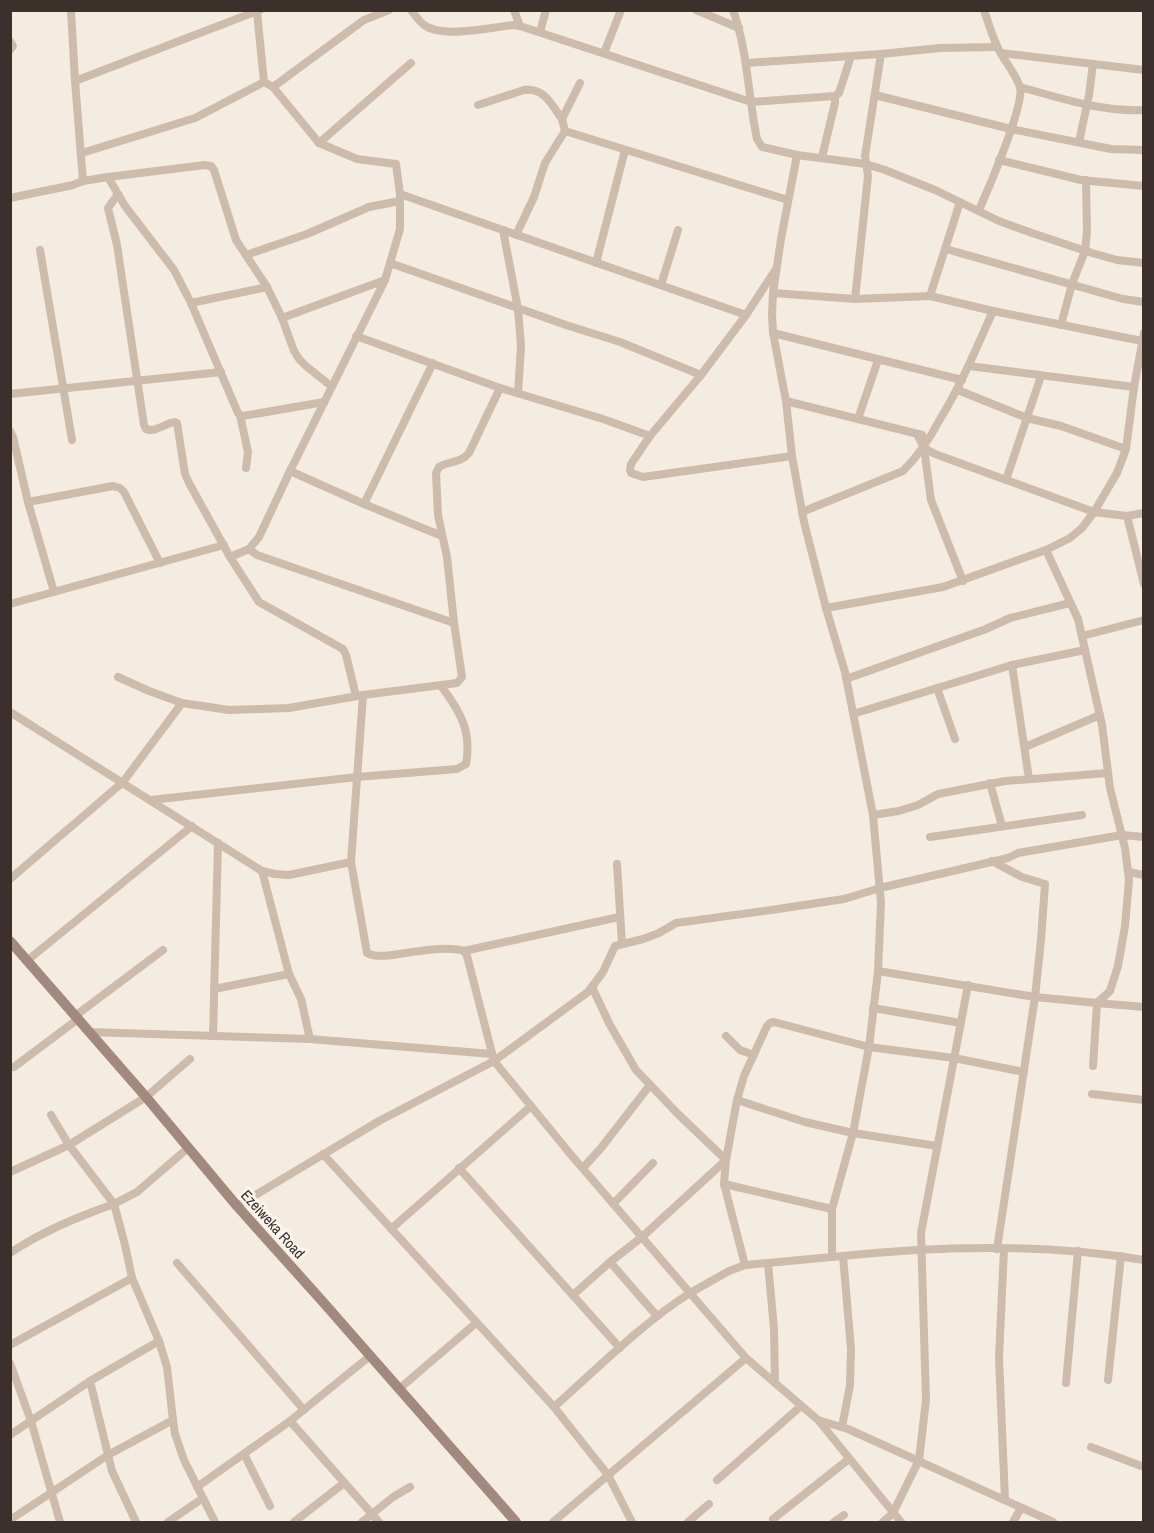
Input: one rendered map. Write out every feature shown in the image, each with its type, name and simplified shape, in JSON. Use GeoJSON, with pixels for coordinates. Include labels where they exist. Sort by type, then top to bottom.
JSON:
{"type":"FeatureCollection","features":[{"type":"Feature","properties":{"kind":"main road","name":"Ezeiweka Road"},"geometry":{"type":"LineString","coordinates":[[10,941],[237,1206],[516,1522]]}},
{"type":"Feature","properties":{"kind":"street"},"geometry":{"type":"LineString","coordinates":[[71,10],[84,181]]}},
{"type":"Feature","properties":{"kind":"street"},"geometry":{"type":"LineString","coordinates":[[273,87],[364,20],[389,10]]}},
{"type":"Feature","properties":{"kind":"street"},"geometry":{"type":"LineString","coordinates":[[411,10],[425,25],[448,32],[520,26],[751,102],[835,96],[839,93],[851,56]]}},
{"type":"Feature","properties":{"kind":"street"},"geometry":{"type":"LineString","coordinates":[[514,10],[520,26]]}},
{"type":"Feature","properties":{"kind":"street"},"geometry":{"type":"LineString","coordinates":[[540,32],[546,10]]}},
{"type":"Feature","properties":{"kind":"street"},"geometry":{"type":"LineString","coordinates":[[604,53],[621,10]]}},
{"type":"Feature","properties":{"kind":"street"},"geometry":{"type":"LineString","coordinates":[[696,10],[739,27]]}},
{"type":"Feature","properties":{"kind":"street"},"geometry":{"type":"LineString","coordinates":[[733,10],[746,63],[756,133],[762,147],[797,155],[866,164],[925,186],[999,221],[1085,251],[1117,260],[1143,263]]}},
{"type":"Feature","properties":{"kind":"street"},"geometry":{"type":"LineString","coordinates":[[979,210],[1016,116],[1021,97],[1016,77],[999,50],[984,10]]}},
{"type":"Feature","properties":{"kind":"street"},"geometry":{"type":"LineString","coordinates":[[75,81],[258,11],[264,82]]}},
{"type":"Feature","properties":{"kind":"street"},"geometry":{"type":"LineString","coordinates":[[10,41],[13,46],[10,50]]}},
{"type":"Feature","properties":{"kind":"street"},"geometry":{"type":"LineString","coordinates":[[746,63],[940,48],[999,50],[1143,70]]}},
{"type":"Feature","properties":{"kind":"street"},"geometry":{"type":"LineString","coordinates":[[855,299],[868,176],[866,156],[881,54]]}},
{"type":"Feature","properties":{"kind":"street"},"geometry":{"type":"LineString","coordinates":[[318,142],[411,63]]}},
{"type":"Feature","properties":{"kind":"street"},"geometry":{"type":"LineString","coordinates":[[1079,142],[1089,95],[1092,64]]}},
{"type":"Feature","properties":{"kind":"street"},"geometry":{"type":"LineString","coordinates":[[82,153],[195,118],[264,82]]}},
{"type":"Feature","properties":{"kind":"street"},"geometry":{"type":"LineString","coordinates":[[230,557],[249,549],[259,537],[331,386],[385,280],[400,229],[400,198],[396,164],[357,159],[318,142],[273,87],[264,82]]}},
{"type":"Feature","properties":{"kind":"street"},"geometry":{"type":"LineString","coordinates":[[562,119],[580,83]]}},
{"type":"Feature","properties":{"kind":"street"},"geometry":{"type":"LineString","coordinates":[[1020,87],[1086,105],[1128,111],[1143,110]]}},
{"type":"Feature","properties":{"kind":"street"},"geometry":{"type":"LineString","coordinates":[[478,105],[532,89],[544,95],[562,119],[565,131],[546,163],[534,197],[516,235]]}},
{"type":"Feature","properties":{"kind":"street"},"geometry":{"type":"LineString","coordinates":[[875,95],[1011,129],[1111,149],[1143,150]]}},
{"type":"Feature","properties":{"kind":"street"},"geometry":{"type":"LineString","coordinates":[[822,157],[835,96]]}},
{"type":"Feature","properties":{"kind":"street"},"geometry":{"type":"LineString","coordinates":[[565,131],[788,200]]}},
{"type":"Feature","properties":{"kind":"street"},"geometry":{"type":"LineString","coordinates":[[596,263],[626,150]]}},
{"type":"Feature","properties":{"kind":"street"},"geometry":{"type":"LineString","coordinates":[[797,155],[773,293],[773,333],[786,401],[792,456],[802,512],[846,679],[873,815],[881,903],[878,971],[869,1047],[853,1133],[832,1209],[832,1257]]}},
{"type":"Feature","properties":{"kind":"street"},"geometry":{"type":"LineString","coordinates":[[999,160],[1086,180],[1143,186]]}},
{"type":"Feature","properties":{"kind":"street"},"geometry":{"type":"LineString","coordinates":[[10,198],[108,177],[211,166],[236,240],[267,287],[294,351],[299,359],[331,386]]}},
{"type":"Feature","properties":{"kind":"street"},"geometry":{"type":"LineString","coordinates":[[108,177],[128,210],[174,270],[191,303],[240,415],[248,452],[246,468]]}},
{"type":"Feature","properties":{"kind":"street"},"geometry":{"type":"LineString","coordinates":[[1061,325],[1072,284],[1085,251],[1086,180]]}},
{"type":"Feature","properties":{"kind":"street"},"geometry":{"type":"LineString","coordinates":[[118,194],[108,208],[117,245],[144,425],[146,429],[153,430],[171,422],[177,423],[185,474],[189,483],[230,557],[254,594],[264,605],[343,649],[346,655],[359,696],[357,777],[351,862],[367,953],[375,957],[422,950],[456,949],[464,951],[620,917]]}},
{"type":"Feature","properties":{"kind":"street"},"geometry":{"type":"LineString","coordinates":[[246,255],[307,234],[369,207],[400,198],[503,230],[746,315]]}},
{"type":"Feature","properties":{"kind":"street"},"geometry":{"type":"LineString","coordinates":[[930,296],[960,202]]}},
{"type":"Feature","properties":{"kind":"street"},"geometry":{"type":"LineString","coordinates":[[503,230],[518,309],[521,345],[518,393]]}},
{"type":"Feature","properties":{"kind":"street"},"geometry":{"type":"LineString","coordinates":[[661,285],[678,230]]}},
{"type":"Feature","properties":{"kind":"street"},"geometry":{"type":"LineString","coordinates":[[946,249],[1123,299],[1143,302]]}},
{"type":"Feature","properties":{"kind":"street"},"geometry":{"type":"LineString","coordinates":[[40,250],[72,440]]}},
{"type":"Feature","properties":{"kind":"street"},"geometry":{"type":"LineString","coordinates":[[390,263],[518,309],[620,342],[701,375]]}},
{"type":"Feature","properties":{"kind":"street"},"geometry":{"type":"LineString","coordinates":[[777,267],[746,315],[701,375],[650,436],[630,470],[636,476],[643,477],[792,456]]}},
{"type":"Feature","properties":{"kind":"street"},"geometry":{"type":"LineString","coordinates":[[282,318],[385,280]]}},
{"type":"Feature","properties":{"kind":"street"},"geometry":{"type":"LineString","coordinates":[[191,303],[267,287]]}},
{"type":"Feature","properties":{"kind":"street"},"geometry":{"type":"LineString","coordinates":[[773,293],[855,299],[930,296],[1061,325],[1142,337],[1126,450],[1117,473],[1082,528],[1070,538],[1046,550],[943,587],[826,608]]}},
{"type":"Feature","properties":{"kind":"street"},"geometry":{"type":"LineString","coordinates":[[802,512],[903,471],[924,448],[958,390],[993,311]]}},
{"type":"Feature","properties":{"kind":"street"},"geometry":{"type":"LineString","coordinates":[[773,333],[962,380]]}},
{"type":"Feature","properties":{"kind":"street"},"geometry":{"type":"LineString","coordinates":[[356,336],[500,388],[603,419],[650,436]]}},
{"type":"Feature","properties":{"kind":"street"},"geometry":{"type":"LineString","coordinates":[[858,419],[878,360]]}},
{"type":"Feature","properties":{"kind":"street"},"geometry":{"type":"LineString","coordinates":[[364,504],[433,363]]}},
{"type":"Feature","properties":{"kind":"street"},"geometry":{"type":"LineString","coordinates":[[969,366],[1134,390],[1143,394]]}},
{"type":"Feature","properties":{"kind":"street"},"geometry":{"type":"LineString","coordinates":[[10,394],[221,372]]}},
{"type":"Feature","properties":{"kind":"street"},"geometry":{"type":"LineString","coordinates":[[1006,480],[1041,376]]}},
{"type":"Feature","properties":{"kind":"street"},"geometry":{"type":"LineString","coordinates":[[118,677],[182,703],[228,710],[290,708],[457,683],[462,677],[447,557],[438,515],[436,473],[439,466],[465,459],[500,388]]}},
{"type":"Feature","properties":{"kind":"street"},"geometry":{"type":"LineString","coordinates":[[958,390],[1027,418],[1061,426],[1126,450]]}},
{"type":"Feature","properties":{"kind":"street"},"geometry":{"type":"LineString","coordinates":[[786,401],[930,437]]}},
{"type":"Feature","properties":{"kind":"street"},"geometry":{"type":"LineString","coordinates":[[240,415],[324,402]]}},
{"type":"Feature","properties":{"kind":"street"},"geometry":{"type":"LineString","coordinates":[[10,432],[13,436],[28,502],[54,592]]}},
{"type":"Feature","properties":{"kind":"street"},"geometry":{"type":"LineString","coordinates":[[917,434],[924,448],[931,500],[963,580]]}},
{"type":"Feature","properties":{"kind":"street"},"geometry":{"type":"LineString","coordinates":[[924,448],[1094,512],[1127,516],[1143,513]]}},
{"type":"Feature","properties":{"kind":"street"},"geometry":{"type":"LineString","coordinates":[[290,471],[442,536]]}},
{"type":"Feature","properties":{"kind":"street"},"geometry":{"type":"LineString","coordinates":[[28,502],[113,486],[120,488],[160,563]]}},
{"type":"Feature","properties":{"kind":"street"},"geometry":{"type":"LineString","coordinates":[[1127,516],[1143,584]]}},
{"type":"Feature","properties":{"kind":"street"},"geometry":{"type":"LineString","coordinates":[[10,604],[224,545]]}},
{"type":"Feature","properties":{"kind":"street"},"geometry":{"type":"LineString","coordinates":[[249,549],[257,555],[454,623]]}},
{"type":"Feature","properties":{"kind":"street"},"geometry":{"type":"LineString","coordinates":[[1046,550],[1078,620],[1100,715],[1110,788],[1125,848],[1129,880],[1125,926],[1118,966],[1110,991],[1096,1003],[1093,1066]]}},
{"type":"Feature","properties":{"kind":"street"},"geometry":{"type":"LineString","coordinates":[[846,679],[975,633],[1010,618],[1070,603]]}},
{"type":"Feature","properties":{"kind":"street"},"geometry":{"type":"LineString","coordinates":[[1082,636],[1143,620]]}},
{"type":"Feature","properties":{"kind":"street"},"geometry":{"type":"LineString","coordinates":[[853,714],[1012,665],[1085,650]]}},
{"type":"Feature","properties":{"kind":"street"},"geometry":{"type":"LineString","coordinates":[[1012,665],[1029,779]]}},
{"type":"Feature","properties":{"kind":"street"},"geometry":{"type":"LineString","coordinates":[[152,800],[357,777],[456,769],[466,764],[468,752],[465,724],[441,686]]}},
{"type":"Feature","properties":{"kind":"street"},"geometry":{"type":"LineString","coordinates":[[937,688],[955,739]]}},
{"type":"Feature","properties":{"kind":"street"},"geometry":{"type":"LineString","coordinates":[[10,879],[123,782],[182,703]]}},
{"type":"Feature","properties":{"kind":"street"},"geometry":{"type":"LineString","coordinates":[[10,712],[262,871],[289,875],[351,862]]}},
{"type":"Feature","properties":{"kind":"street"},"geometry":{"type":"LineString","coordinates":[[1024,747],[1100,715]]}},
{"type":"Feature","properties":{"kind":"street"},"geometry":{"type":"LineString","coordinates":[[873,815],[918,805],[938,794],[1005,780],[1108,773]]}},
{"type":"Feature","properties":{"kind":"street"},"geometry":{"type":"LineString","coordinates":[[990,783],[1002,826]]}},
{"type":"Feature","properties":{"kind":"street"},"geometry":{"type":"LineString","coordinates":[[930,837],[1082,815]]}},
{"type":"Feature","properties":{"kind":"street"},"geometry":{"type":"LineString","coordinates":[[28,960],[192,826]]}},
{"type":"Feature","properties":{"kind":"street"},"geometry":{"type":"LineString","coordinates":[[237,1206],[379,1121],[493,1057],[588,992],[603,972],[615,946],[659,933],[676,923],[844,899],[880,888],[1008,858],[1018,853],[1122,835],[1143,837]]}},
{"type":"Feature","properties":{"kind":"street"},"geometry":{"type":"LineString","coordinates":[[213,1036],[218,843]]}},
{"type":"Feature","properties":{"kind":"street"},"geometry":{"type":"LineString","coordinates":[[992,861],[1022,877],[1045,884],[1035,997],[1001,1249],[999,1358],[1005,1500]]}},
{"type":"Feature","properties":{"kind":"street"},"geometry":{"type":"LineString","coordinates":[[617,864],[622,944]]}},
{"type":"Feature","properties":{"kind":"street"},"geometry":{"type":"LineString","coordinates":[[262,871],[289,974],[301,999],[310,1039]]}},
{"type":"Feature","properties":{"kind":"street"},"geometry":{"type":"LineString","coordinates":[[1128,872],[1143,874]]}},
{"type":"Feature","properties":{"kind":"street"},"geometry":{"type":"LineString","coordinates":[[14,1067],[163,950]]}},
{"type":"Feature","properties":{"kind":"street"},"geometry":{"type":"LineString","coordinates":[[464,951],[493,1057],[613,1204],[746,1358],[818,1420],[901,1522]]}},
{"type":"Feature","properties":{"kind":"street"},"geometry":{"type":"LineString","coordinates":[[878,971],[1035,997],[1143,1007]]}},
{"type":"Feature","properties":{"kind":"street"},"geometry":{"type":"LineString","coordinates":[[214,989],[289,974]]}},
{"type":"Feature","properties":{"kind":"street"},"geometry":{"type":"LineString","coordinates":[[883,1522],[893,1513],[919,1460],[926,1400],[921,1233],[968,985]]}},
{"type":"Feature","properties":{"kind":"street"},"geometry":{"type":"LineString","coordinates":[[592,987],[636,1070],[676,1113],[726,1160]]}},
{"type":"Feature","properties":{"kind":"street"},"geometry":{"type":"LineString","coordinates":[[873,1008],[961,1023]]}},
{"type":"Feature","properties":{"kind":"street"},"geometry":{"type":"LineString","coordinates":[[745,1265],[724,1184],[726,1160],[736,1100],[744,1076],[770,1023],[774,1022],[869,1047],[954,1058],[1024,1072]]}},
{"type":"Feature","properties":{"kind":"street"},"geometry":{"type":"LineString","coordinates":[[88,1032],[310,1039],[493,1057]]}},
{"type":"Feature","properties":{"kind":"street"},"geometry":{"type":"LineString","coordinates":[[726,1036],[740,1050],[754,1055]]}},
{"type":"Feature","properties":{"kind":"street"},"geometry":{"type":"LineString","coordinates":[[10,1172],[69,1145],[146,1097],[190,1059]]}},
{"type":"Feature","properties":{"kind":"street"},"geometry":{"type":"LineString","coordinates":[[583,1168],[650,1085]]}},
{"type":"Feature","properties":{"kind":"street"},"geometry":{"type":"LineString","coordinates":[[1092,1094],[1143,1100]]}},
{"type":"Feature","properties":{"kind":"street"},"geometry":{"type":"LineString","coordinates":[[736,1100],[805,1122],[853,1133],[937,1146]]}},
{"type":"Feature","properties":{"kind":"street"},"geometry":{"type":"LineString","coordinates":[[391,1229],[531,1106]]}},
{"type":"Feature","properties":{"kind":"street"},"geometry":{"type":"LineString","coordinates":[[51,1115],[69,1145],[114,1204],[132,1278],[159,1341],[167,1367],[173,1420],[184,1460],[215,1522]]}},
{"type":"Feature","properties":{"kind":"street"},"geometry":{"type":"LineString","coordinates":[[10,1253],[69,1221],[114,1204],[137,1192],[188,1148]]}},
{"type":"Feature","properties":{"kind":"street"},"geometry":{"type":"LineString","coordinates":[[323,1154],[554,1407],[609,1475],[632,1522]]}},
{"type":"Feature","properties":{"kind":"street"},"geometry":{"type":"LineString","coordinates":[[573,1295],[642,1237],[726,1160]]}},
{"type":"Feature","properties":{"kind":"street"},"geometry":{"type":"LineString","coordinates":[[613,1204],[653,1163]]}},
{"type":"Feature","properties":{"kind":"street"},"geometry":{"type":"LineString","coordinates":[[459,1168],[620,1348]]}},
{"type":"Feature","properties":{"kind":"street"},"geometry":{"type":"LineString","coordinates":[[724,1184],[832,1209]]}},
{"type":"Feature","properties":{"kind":"street"},"geometry":{"type":"LineString","coordinates":[[554,1407],[657,1316],[690,1293],[729,1271],[745,1265],[963,1248],[1078,1251],[1143,1260]]}},
{"type":"Feature","properties":{"kind":"street"},"geometry":{"type":"LineString","coordinates":[[1066,1383],[1078,1251]]}},
{"type":"Feature","properties":{"kind":"street"},"geometry":{"type":"LineString","coordinates":[[842,1427],[850,1385],[851,1349],[843,1256]]}},
{"type":"Feature","properties":{"kind":"street"},"geometry":{"type":"LineString","coordinates":[[1108,1380],[1121,1256]]}},
{"type":"Feature","properties":{"kind":"street"},"geometry":{"type":"LineString","coordinates":[[610,1262],[657,1316]]}},
{"type":"Feature","properties":{"kind":"street"},"geometry":{"type":"LineString","coordinates":[[177,1263],[304,1410]]}},
{"type":"Feature","properties":{"kind":"street"},"geometry":{"type":"LineString","coordinates":[[768,1263],[774,1329],[775,1382]]}},
{"type":"Feature","properties":{"kind":"street"},"geometry":{"type":"LineString","coordinates":[[10,1345],[132,1278]]}},
{"type":"Feature","properties":{"kind":"street"},"geometry":{"type":"LineString","coordinates":[[399,1389],[476,1323]]}},
{"type":"Feature","properties":{"kind":"street"},"geometry":{"type":"LineString","coordinates":[[10,1435],[90,1381],[159,1341]]}},
{"type":"Feature","properties":{"kind":"street"},"geometry":{"type":"LineString","coordinates":[[197,1487],[290,1421],[370,1356]]}},
{"type":"Feature","properties":{"kind":"street"},"geometry":{"type":"LineString","coordinates":[[553,1522],[746,1358]]}},
{"type":"Feature","properties":{"kind":"street"},"geometry":{"type":"LineString","coordinates":[[10,1362],[31,1421],[60,1522]]}},
{"type":"Feature","properties":{"kind":"street"},"geometry":{"type":"LineString","coordinates":[[90,1381],[112,1471],[136,1522]]}},
{"type":"Feature","properties":{"kind":"street"},"geometry":{"type":"LineString","coordinates":[[717,1480],[801,1406]]}},
{"type":"Feature","properties":{"kind":"street"},"geometry":{"type":"LineString","coordinates":[[10,1520],[108,1455],[173,1420]]}},
{"type":"Feature","properties":{"kind":"street"},"geometry":{"type":"LineString","coordinates":[[818,1420],[842,1427],[919,1460],[1053,1522]]}},
{"type":"Feature","properties":{"kind":"street"},"geometry":{"type":"LineString","coordinates":[[290,1421],[379,1522]]}},
{"type":"Feature","properties":{"kind":"street"},"geometry":{"type":"LineString","coordinates":[[1091,1447],[1143,1467]]}},
{"type":"Feature","properties":{"kind":"street"},"geometry":{"type":"LineString","coordinates":[[244,1454],[270,1506]]}},
{"type":"Feature","properties":{"kind":"street"},"geometry":{"type":"LineString","coordinates":[[773,1519],[849,1459]]}},
{"type":"Feature","properties":{"kind":"street"},"geometry":{"type":"LineString","coordinates":[[294,1522],[344,1483]]}},
{"type":"Feature","properties":{"kind":"street"},"geometry":{"type":"LineString","coordinates":[[362,1522],[393,1497],[410,1487]]}},
{"type":"Feature","properties":{"kind":"street"},"geometry":{"type":"LineString","coordinates":[[168,1522],[203,1498]]}},
{"type":"Feature","properties":{"kind":"street"},"geometry":{"type":"LineString","coordinates":[[688,1522],[709,1504]]}},
{"type":"Feature","properties":{"kind":"street"},"geometry":{"type":"LineString","coordinates":[[1013,1522],[1021,1508]]}},
{"type":"Feature","properties":{"kind":"street"},"geometry":{"type":"LineString","coordinates":[[834,1522],[844,1515]]}}]}
